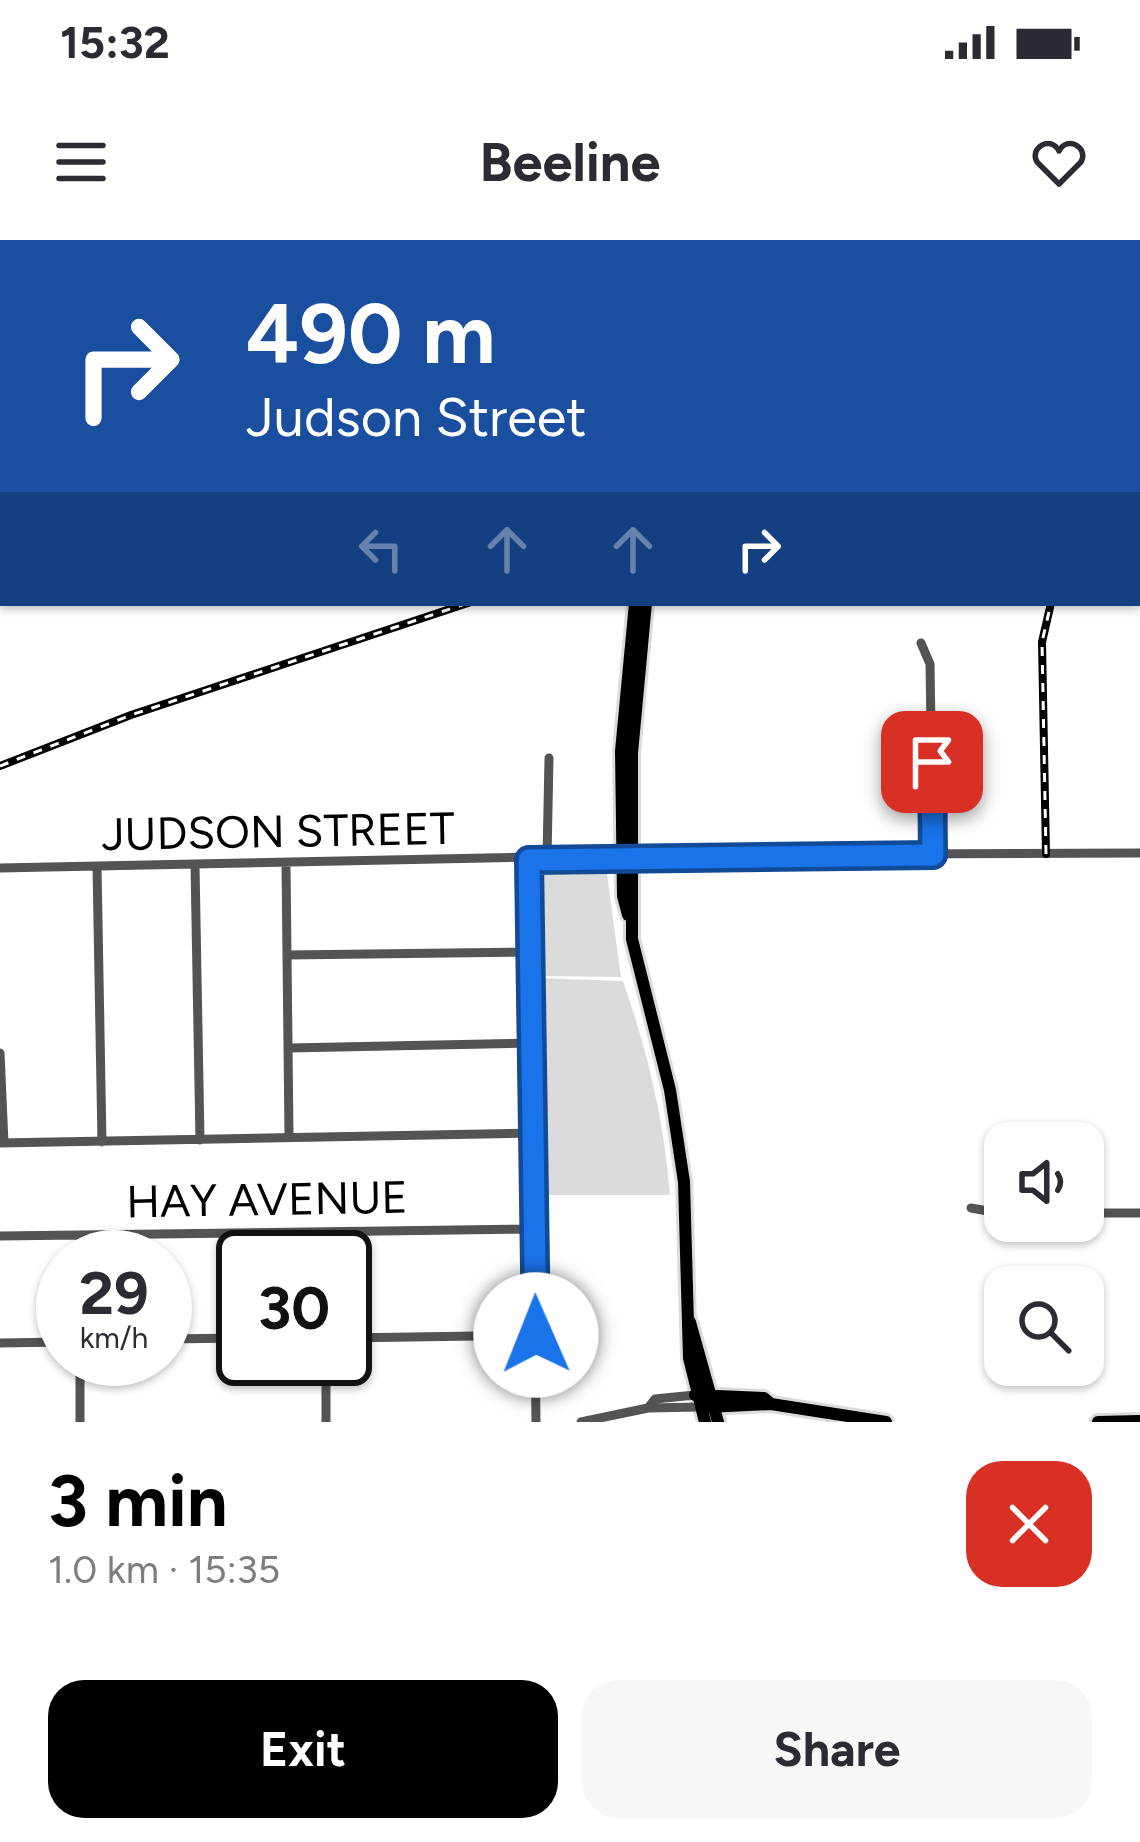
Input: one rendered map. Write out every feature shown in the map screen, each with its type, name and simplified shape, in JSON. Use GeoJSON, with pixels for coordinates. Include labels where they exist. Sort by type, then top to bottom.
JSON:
{"type":"FeatureCollection","features":[{"type":"Feature","properties":{"kind":"main road"},"geometry":{"type":"LineString","coordinates":[[635,606],[626,752],[632,928],[638,970],[670,1090],[684,1182],[690,1322],[686,1334],[705,1422]]}},
{"type":"Feature","properties":{"kind":"main road"},"geometry":{"type":"LineString","coordinates":[[626,752],[646,606]]}},
{"type":"Feature","properties":{"kind":"main road"},"geometry":{"type":"LineString","coordinates":[[704,1401],[764,1399],[771,1404],[886,1422]]}},
{"type":"Feature","properties":{"kind":"main road"},"geometry":{"type":"LineString","coordinates":[[704,1401],[718,1422]]}},
{"type":"Feature","properties":{"kind":"main road"},"geometry":{"type":"LineString","coordinates":[[1098,1422],[1140,1421]]}},
{"type":"Feature","properties":{"kind":"street"},"geometry":{"type":"LineString","coordinates":[[921,644],[930,664],[933,855]]}},
{"type":"Feature","properties":{"kind":"street"},"geometry":{"type":"LineString","coordinates":[[549,758],[552,858]]}},
{"type":"Feature","properties":{"kind":"street","name":"JUDSON STREET"},"geometry":{"type":"LineString","coordinates":[[0,868],[1140,853]]}},
{"type":"Feature","properties":{"kind":"street"},"geometry":{"type":"LineString","coordinates":[[529,860],[536,1422]]}},
{"type":"Feature","properties":{"kind":"street"},"geometry":{"type":"LineString","coordinates":[[286,864],[290,1136]]}},
{"type":"Feature","properties":{"kind":"street"},"geometry":{"type":"LineString","coordinates":[[195,865],[200,1140]]}},
{"type":"Feature","properties":{"kind":"street"},"geometry":{"type":"LineString","coordinates":[[97,867],[102,1142]]}},
{"type":"Feature","properties":{"kind":"street"},"geometry":{"type":"LineString","coordinates":[[288,955],[531,952]]}},
{"type":"Feature","properties":{"kind":"street"},"geometry":{"type":"LineString","coordinates":[[289,1048],[532,1043]]}},
{"type":"Feature","properties":{"kind":"street"},"geometry":{"type":"LineString","coordinates":[[0,1053],[2,1143],[534,1133]]}},
{"type":"Feature","properties":{"kind":"street"},"geometry":{"type":"LineString","coordinates":[[971,1208],[984,1210]]}},
{"type":"Feature","properties":{"kind":"street"},"geometry":{"type":"LineString","coordinates":[[1104,1213],[1140,1213]]}},
{"type":"Feature","properties":{"kind":"street","name":"HAY AVENUE"},"geometry":{"type":"LineString","coordinates":[[372,1232],[534,1229]]}},
{"type":"Feature","properties":{"kind":"street","name":"HAY AVENUE"},"geometry":{"type":"LineString","coordinates":[[0,1236],[36,1235]]}},
{"type":"Feature","properties":{"kind":"street"},"geometry":{"type":"LineString","coordinates":[[372,1338],[536,1335]]}},
{"type":"Feature","properties":{"kind":"street"},"geometry":{"type":"LineString","coordinates":[[0,1343],[36,1342]]}},
{"type":"Feature","properties":{"kind":"street"},"geometry":{"type":"LineString","coordinates":[[80,1386],[80,1422]]}},
{"type":"Feature","properties":{"kind":"street"},"geometry":{"type":"LineString","coordinates":[[326,1386],[326,1422]]}},
{"type":"Feature","properties":{"kind":"street"},"geometry":{"type":"LineString","coordinates":[[581,1422],[648,1408],[652,1400],[704,1401]]}},
{"type":"Feature","properties":{"kind":"shaded area"},"geometry":{"type":"Polygon","coordinates":[[[540,873],[607,874],[621,977],[541,976],[540,873]]]}},
{"type":"Feature","properties":{"kind":"shaded area"},"geometry":{"type":"Polygon","coordinates":[[[539,978],[623,981],[654,1087],[670,1195],[542,1195],[539,978]]]}},
{"type":"Feature","properties":{"kind":"railway"},"geometry":{"type":"LineString","coordinates":[[0,766],[131,715],[459,606]]}},
{"type":"Feature","properties":{"kind":"railway"},"geometry":{"type":"LineString","coordinates":[[1046,854],[1042,642],[1050,606]]}},
{"type":"Feature","properties":{"kind":"route"},"geometry":{"type":"LineString","coordinates":[[536,1335],[529,860],[933,855],[932,762]]}}]}
